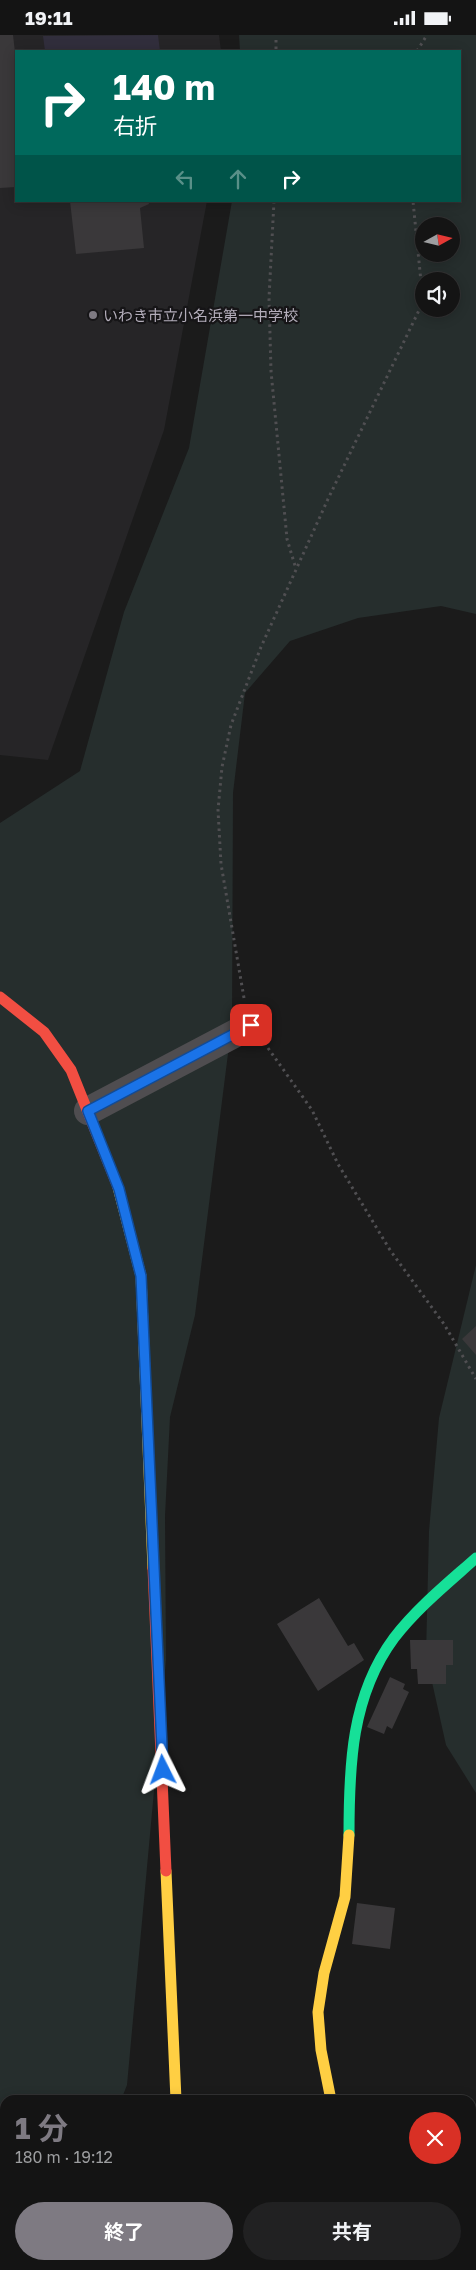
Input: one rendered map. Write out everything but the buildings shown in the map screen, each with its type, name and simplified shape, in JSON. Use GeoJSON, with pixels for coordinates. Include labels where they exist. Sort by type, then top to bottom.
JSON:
{"type":"FeatureCollection","features":[{"type":"Feature","properties":{"kind":"street"},"geometry":{"type":"LineString","coordinates":[[0,997],[44,1032],[71,1070],[119,1189],[141,1276],[176,2095]]}},
{"type":"Feature","properties":{"kind":"street"},"geometry":{"type":"LineString","coordinates":[[88,1111],[251,1025]]}},
{"type":"Feature","properties":{"kind":"street"},"geometry":{"type":"LineString","coordinates":[[330,2095],[318,2024],[319,1997],[345,1897],[349,1837],[350,1760],[360,1714],[370,1681],[386,1650],[402,1629],[476,1558]]}},
{"type":"Feature","properties":{"kind":"path"},"geometry":{"type":"LineString","coordinates":[[418,50],[427,35]]}},
{"type":"Feature","properties":{"kind":"path"},"geometry":{"type":"LineString","coordinates":[[276,40],[276,50]]}},
{"type":"Feature","properties":{"kind":"path"},"geometry":{"type":"LineString","coordinates":[[274,202],[268,297],[271,371],[287,539],[296,569]]}},
{"type":"Feature","properties":{"kind":"path"},"geometry":{"type":"LineString","coordinates":[[413,202],[423,302],[328,499],[261,647],[231,725],[222,767],[218,810],[221,864],[241,985],[251,1025],[312,1110],[338,1164],[385,1241],[444,1324],[476,1379]]}},
{"type":"Feature","properties":{"kind":"shaded area","name":"いわき市立小名浜第一中学校"},"geometry":{"type":"Polygon","coordinates":[[[0,35],[219,35],[221,50],[15,50],[15,202],[207,202],[164,430],[48,760],[0,755],[0,35]]]}},
{"type":"Feature","properties":{"kind":"shaded area"},"geometry":{"type":"Polygon","coordinates":[[[158,35],[160,50],[45,50],[43,36],[158,35]]]}},
{"type":"Feature","properties":{"kind":"shaded area"},"geometry":{"type":"Polygon","coordinates":[[[239,35],[476,35],[476,614],[441,606],[358,618],[290,641],[245,693],[233,793],[232,1022],[195,1315],[170,1417],[165,1516],[166,1660],[127,2085],[123,2095],[0,2095],[0,823],[80,771],[124,612],[189,448],[232,202],[461,202],[461,50],[240,50],[239,35]]]}},
{"type":"Feature","properties":{"kind":"shaded area"},"geometry":{"type":"Polygon","coordinates":[[[476,1265],[476,1793],[446,1745],[426,1655],[429,1531],[439,1418],[476,1265]]]}},
{"type":"Feature","properties":{"kind":"traffic: fast"},"geometry":{"type":"LineString","coordinates":[[349,1835],[350,1783],[355,1732],[369,1684],[380,1660],[394,1638],[413,1616],[476,1558]]}},
{"type":"Feature","properties":{"kind":"traffic: slow"},"geometry":{"type":"LineString","coordinates":[[118,1187],[141,1276],[153,1568]]}},
{"type":"Feature","properties":{"kind":"traffic: slow"},"geometry":{"type":"LineString","coordinates":[[330,2095],[321,2050],[318,2012],[324,1973],[345,1897],[349,1835]]}},
{"type":"Feature","properties":{"kind":"traffic: slow"},"geometry":{"type":"LineString","coordinates":[[166,1871],[176,2095]]}},
{"type":"Feature","properties":{"kind":"traffic: jam"},"geometry":{"type":"LineString","coordinates":[[0,997],[44,1032],[71,1070],[118,1187]]}},
{"type":"Feature","properties":{"kind":"traffic: jam"},"geometry":{"type":"LineString","coordinates":[[153,1568],[166,1871]]}},
{"type":"Feature","properties":{"kind":"place","name":"いわき市立小名浜第一中学校"},"geometry":{"type":"Point","coordinates":[93,315]}},
{"type":"Feature","properties":{"kind":"route"},"geometry":{"type":"LineString","coordinates":[[163,1770],[141,1276],[119,1189],[88,1111],[251,1025]]}}]}
